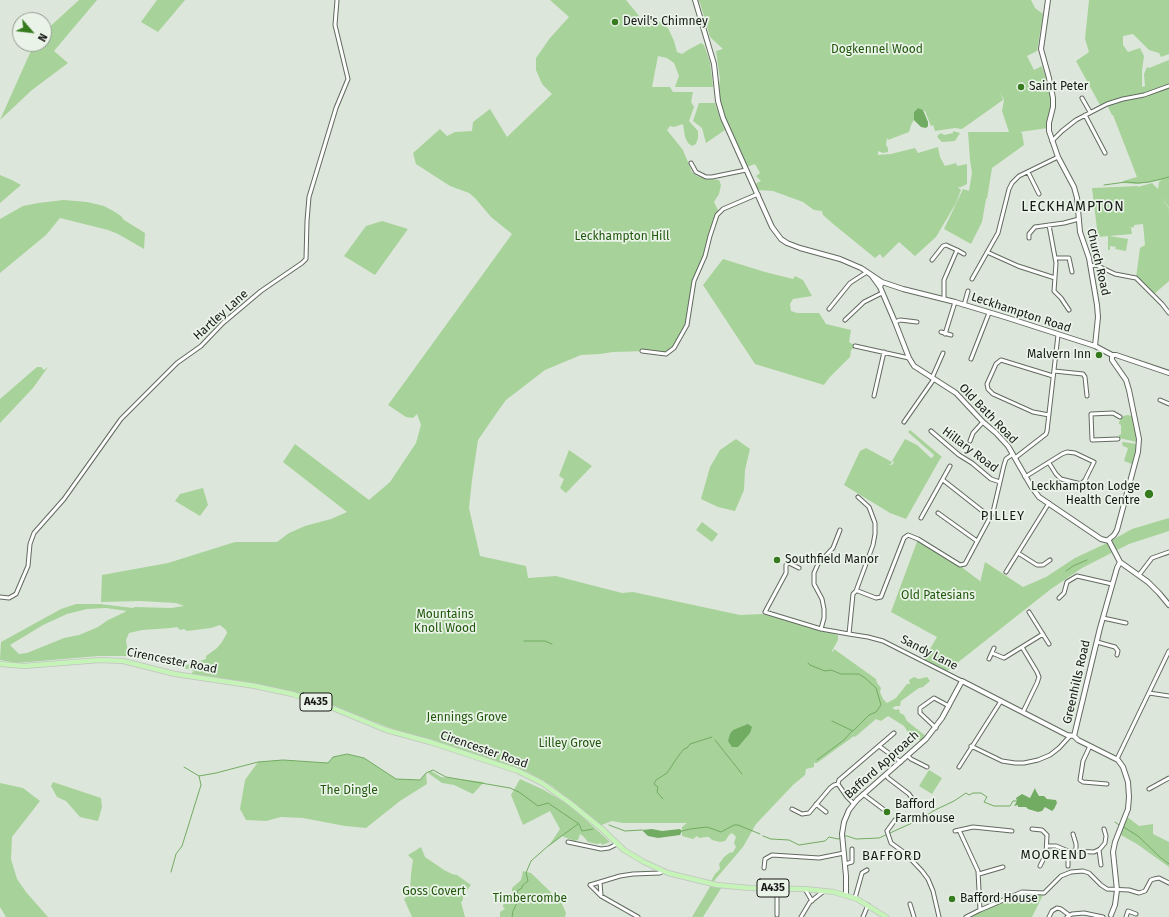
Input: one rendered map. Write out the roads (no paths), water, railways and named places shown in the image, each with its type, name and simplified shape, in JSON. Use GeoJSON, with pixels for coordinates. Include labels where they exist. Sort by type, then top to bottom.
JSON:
{"type":"FeatureCollection","features":[{"type":"Feature","properties":{"kind":"main road","name":"Cirencester Road"},"geometry":{"type":"LineString","coordinates":[[0,664],[24,666],[119,660],[169,673],[255,686],[296,695],[323,704],[386,730],[437,744],[518,771],[542,783],[566,799],[602,829],[624,850],[640,860],[663,871],[712,884],[777,889],[805,889],[846,895],[868,905],[886,917]]}},
{"type":"Feature","properties":{"kind":"street","name":"Hartley Lane"},"geometry":{"type":"LineString","coordinates":[[0,597],[9,598],[16,594],[28,566],[30,544],[34,533],[64,499],[121,418],[177,363],[201,346],[223,323],[261,291],[306,259],[309,197],[336,108],[348,79],[335,25],[337,0]]}},
{"type":"Feature","properties":{"kind":"street"},"geometry":{"type":"LineString","coordinates":[[695,0],[714,64],[720,109],[774,230],[784,241],[800,248],[840,259],[869,273]]}},
{"type":"Feature","properties":{"kind":"street","name":"Church Road"},"geometry":{"type":"LineString","coordinates":[[1048,0],[1041,48],[1053,95],[1054,105],[1048,126],[1058,157],[1074,187],[1078,204],[1080,232],[1091,266],[1098,311],[1095,346]]}},
{"type":"Feature","properties":{"kind":"street"},"geometry":{"type":"LineString","coordinates":[[1052,141],[1062,131],[1090,112],[1117,100],[1144,95],[1169,86]]}},
{"type":"Feature","properties":{"kind":"street"},"geometry":{"type":"LineString","coordinates":[[1082,98],[1090,112]]}},
{"type":"Feature","properties":{"kind":"street"},"geometry":{"type":"LineString","coordinates":[[1085,115],[1105,153]]}},
{"type":"Feature","properties":{"kind":"street"},"geometry":{"type":"LineString","coordinates":[[972,279],[998,233],[1011,185],[1017,178],[1058,157]]}},
{"type":"Feature","properties":{"kind":"street"},"geometry":{"type":"LineString","coordinates":[[691,163],[696,172],[706,177],[746,170]]}},
{"type":"Feature","properties":{"kind":"street"},"geometry":{"type":"LineString","coordinates":[[1028,172],[1039,194]]}},
{"type":"Feature","properties":{"kind":"street"},"geometry":{"type":"LineString","coordinates":[[642,351],[666,354],[674,348],[687,325],[693,285],[705,256],[716,218],[723,209],[758,194]]}},
{"type":"Feature","properties":{"kind":"street"},"geometry":{"type":"LineString","coordinates":[[1029,238],[1034,227],[1064,223],[1079,219]]}},
{"type":"Feature","properties":{"kind":"street"},"geometry":{"type":"LineString","coordinates":[[1049,225],[1056,266],[1054,291],[1069,310]]}},
{"type":"Feature","properties":{"kind":"street"},"geometry":{"type":"LineString","coordinates":[[932,260],[942,247],[946,245],[964,254]]}},
{"type":"Feature","properties":{"kind":"street"},"geometry":{"type":"LineString","coordinates":[[944,299],[944,280],[957,250]]}},
{"type":"Feature","properties":{"kind":"street"},"geometry":{"type":"LineString","coordinates":[[987,252],[1018,266],[1054,278]]}},
{"type":"Feature","properties":{"kind":"street"},"geometry":{"type":"LineString","coordinates":[[1055,258],[1070,258],[1072,272]]}},
{"type":"Feature","properties":{"kind":"street"},"geometry":{"type":"LineString","coordinates":[[1091,266],[1096,265],[1115,274],[1136,278],[1169,313]]}},
{"type":"Feature","properties":{"kind":"street"},"geometry":{"type":"LineString","coordinates":[[828,308],[850,283],[869,273]]}},
{"type":"Feature","properties":{"kind":"street","name":"Leckhampton Road"},"geometry":{"type":"LineString","coordinates":[[869,273],[882,282],[903,289],[955,302],[1095,346],[1112,355],[1116,355],[1169,373]]}},
{"type":"Feature","properties":{"kind":"street","name":"Old Bath Road"},"geometry":{"type":"LineString","coordinates":[[869,273],[880,288],[896,322],[909,358],[916,368],[956,393],[1003,441],[1014,456],[1025,477],[1036,493],[1101,539],[1111,544]]}},
{"type":"Feature","properties":{"kind":"street"},"geometry":{"type":"LineString","coordinates":[[880,288],[882,282]]}},
{"type":"Feature","properties":{"kind":"street"},"geometry":{"type":"LineString","coordinates":[[964,305],[968,291]]}},
{"type":"Feature","properties":{"kind":"street"},"geometry":{"type":"LineString","coordinates":[[845,320],[864,302],[882,293]]}},
{"type":"Feature","properties":{"kind":"street"},"geometry":{"type":"LineString","coordinates":[[945,334],[955,302]]}},
{"type":"Feature","properties":{"kind":"street"},"geometry":{"type":"LineString","coordinates":[[970,359],[989,313]]}},
{"type":"Feature","properties":{"kind":"street"},"geometry":{"type":"LineString","coordinates":[[896,322],[900,320],[917,322]]}},
{"type":"Feature","properties":{"kind":"street"},"geometry":{"type":"LineString","coordinates":[[941,332],[951,335]]}},
{"type":"Feature","properties":{"kind":"street"},"geometry":{"type":"LineString","coordinates":[[856,591],[876,598],[881,597],[904,538],[908,535],[960,565],[965,563],[993,512],[1005,461],[1046,434],[1048,429],[1058,335]]}},
{"type":"Feature","properties":{"kind":"street"},"geometry":{"type":"LineString","coordinates":[[855,346],[909,358]]}},
{"type":"Feature","properties":{"kind":"street"},"geometry":{"type":"LineString","coordinates":[[874,396],[884,352]]}},
{"type":"Feature","properties":{"kind":"street"},"geometry":{"type":"LineString","coordinates":[[904,422],[933,378],[943,353]]}},
{"type":"Feature","properties":{"kind":"street"},"geometry":{"type":"LineString","coordinates":[[1112,355],[1112,360],[1126,380],[1140,439],[1119,526],[1111,544],[1120,562],[1139,575],[1160,593],[1169,605]]}},
{"type":"Feature","properties":{"kind":"street"},"geometry":{"type":"LineString","coordinates":[[1049,415],[1030,411],[993,394],[989,391],[987,384],[996,364],[1001,360],[1053,376]]}},
{"type":"Feature","properties":{"kind":"street"},"geometry":{"type":"LineString","coordinates":[[1054,371],[1083,374],[1085,378],[1087,396]]}},
{"type":"Feature","properties":{"kind":"street"},"geometry":{"type":"LineString","coordinates":[[1160,400],[1169,404]]}},
{"type":"Feature","properties":{"kind":"street"},"geometry":{"type":"LineString","coordinates":[[1118,439],[1092,440],[1091,414],[1114,413],[1120,417]]}},
{"type":"Feature","properties":{"kind":"street"},"geometry":{"type":"LineString","coordinates":[[970,441],[973,433],[983,422]]}},
{"type":"Feature","properties":{"kind":"street","name":"Hillary Road"},"geometry":{"type":"LineString","coordinates":[[931,431],[959,455],[992,479],[1000,482]]}},
{"type":"Feature","properties":{"kind":"street"},"geometry":{"type":"LineString","coordinates":[[1025,477],[1062,454],[1069,452],[1075,453],[1094,462],[1085,480],[1081,484],[1061,479],[1049,463]]}},
{"type":"Feature","properties":{"kind":"street"},"geometry":{"type":"LineString","coordinates":[[921,518],[950,466]]}},
{"type":"Feature","properties":{"kind":"street"},"geometry":{"type":"LineString","coordinates":[[942,480],[990,517]]}},
{"type":"Feature","properties":{"kind":"street"},"geometry":{"type":"LineString","coordinates":[[849,634],[853,594],[856,591],[874,542],[875,530],[874,519],[869,506],[858,497]]}},
{"type":"Feature","properties":{"kind":"street"},"geometry":{"type":"LineString","coordinates":[[1006,572],[1049,503]]}},
{"type":"Feature","properties":{"kind":"street"},"geometry":{"type":"LineString","coordinates":[[938,513],[977,541]]}},
{"type":"Feature","properties":{"kind":"street"},"geometry":{"type":"LineString","coordinates":[[821,629],[824,621],[824,609],[822,599],[814,584],[814,573],[818,564],[833,548],[840,530]]}},
{"type":"Feature","properties":{"kind":"street"},"geometry":{"type":"LineString","coordinates":[[1139,575],[1152,558],[1169,552]]}},
{"type":"Feature","properties":{"kind":"street"},"geometry":{"type":"LineString","coordinates":[[1018,554],[1037,565],[1043,565],[1050,560]]}},
{"type":"Feature","properties":{"kind":"street","name":"Greenhills Road"},"geometry":{"type":"LineString","coordinates":[[1072,736],[1112,584],[1120,562]]}},
{"type":"Feature","properties":{"kind":"street","name":"Sandy Lane"},"geometry":{"type":"LineString","coordinates":[[799,568],[790,563],[786,565],[786,572],[765,612],[821,629],[883,641],[1117,759]]}},
{"type":"Feature","properties":{"kind":"street"},"geometry":{"type":"LineString","coordinates":[[1059,598],[1064,592],[1067,582],[1077,576],[1112,584]]}},
{"type":"Feature","properties":{"kind":"street"},"geometry":{"type":"LineString","coordinates":[[1029,612],[1050,644]]}},
{"type":"Feature","properties":{"kind":"street"},"geometry":{"type":"LineString","coordinates":[[1103,618],[1126,624]]}},
{"type":"Feature","properties":{"kind":"street"},"geometry":{"type":"LineString","coordinates":[[992,653],[1004,658],[1043,634]]}},
{"type":"Feature","properties":{"kind":"street"},"geometry":{"type":"LineString","coordinates":[[1097,642],[1115,647],[1118,651],[1117,655]]}},
{"type":"Feature","properties":{"kind":"street"},"geometry":{"type":"LineString","coordinates":[[1022,647],[1039,677],[1038,683],[1023,712]]}},
{"type":"Feature","properties":{"kind":"street"},"geometry":{"type":"LineString","coordinates":[[989,659],[994,648]]}},
{"type":"Feature","properties":{"kind":"street"},"geometry":{"type":"LineString","coordinates":[[1049,917],[1052,911],[1057,908],[1061,909],[1068,916],[1084,913],[1105,917],[1108,915],[1112,916],[1117,890],[1114,852],[1115,842],[1129,805],[1128,782],[1123,767],[1117,759],[1169,651]]}},
{"type":"Feature","properties":{"kind":"street","name":"Bafford Approach"},"geometry":{"type":"LineString","coordinates":[[846,895],[842,834],[845,818],[853,804],[863,794],[908,756],[936,728],[962,681]]}},
{"type":"Feature","properties":{"kind":"street"},"geometry":{"type":"LineString","coordinates":[[1149,693],[1169,696]]}},
{"type":"Feature","properties":{"kind":"street"},"geometry":{"type":"LineString","coordinates":[[936,728],[920,713],[920,708],[934,698],[949,706]]}},
{"type":"Feature","properties":{"kind":"street"},"geometry":{"type":"LineString","coordinates":[[958,767],[1001,701]]}},
{"type":"Feature","properties":{"kind":"street"},"geometry":{"type":"LineString","coordinates":[[792,809],[802,814],[809,813],[830,788],[838,784],[842,778],[894,733]]}},
{"type":"Feature","properties":{"kind":"street"},"geometry":{"type":"LineString","coordinates":[[972,746],[1002,761],[1024,763],[1038,760],[1050,755],[1072,736]]}},
{"type":"Feature","properties":{"kind":"street"},"geometry":{"type":"LineString","coordinates":[[879,746],[901,762]]}},
{"type":"Feature","properties":{"kind":"street"},"geometry":{"type":"LineString","coordinates":[[1090,746],[1083,761],[1080,780],[1083,782],[1107,784]]}},
{"type":"Feature","properties":{"kind":"street"},"geometry":{"type":"LineString","coordinates":[[908,756],[927,767]]}},
{"type":"Feature","properties":{"kind":"street"},"geometry":{"type":"LineString","coordinates":[[886,775],[909,794],[914,801]]}},
{"type":"Feature","properties":{"kind":"street"},"geometry":{"type":"LineString","coordinates":[[1148,789],[1169,778]]}},
{"type":"Feature","properties":{"kind":"street"},"geometry":{"type":"LineString","coordinates":[[838,784],[853,804]]}},
{"type":"Feature","properties":{"kind":"street"},"geometry":{"type":"LineString","coordinates":[[863,794],[883,809]]}},
{"type":"Feature","properties":{"kind":"street"},"geometry":{"type":"LineString","coordinates":[[816,804],[826,812]]}},
{"type":"Feature","properties":{"kind":"street"},"geometry":{"type":"LineString","coordinates":[[895,820],[887,831],[891,843],[904,852],[920,868],[928,879],[933,891],[939,917]]}},
{"type":"Feature","properties":{"kind":"street"},"geometry":{"type":"LineString","coordinates":[[980,910],[979,874],[957,830],[973,827],[1012,831]]}},
{"type":"Feature","properties":{"kind":"street"},"geometry":{"type":"LineString","coordinates":[[1032,829],[1041,829],[1046,832],[1047,836],[1046,854],[1040,866]]}},
{"type":"Feature","properties":{"kind":"street"},"geometry":{"type":"LineString","coordinates":[[1047,846],[1056,846],[1068,851],[1092,853],[1104,845],[1104,829]]}},
{"type":"Feature","properties":{"kind":"street"},"geometry":{"type":"LineString","coordinates":[[1073,834],[1076,844],[1076,852]]}},
{"type":"Feature","properties":{"kind":"street"},"geometry":{"type":"LineString","coordinates":[[1105,841],[1115,842]]}},
{"type":"Feature","properties":{"kind":"street"},"geometry":{"type":"LineString","coordinates":[[568,842],[601,849],[609,848],[617,844]]}},
{"type":"Feature","properties":{"kind":"street"},"geometry":{"type":"LineString","coordinates":[[845,864],[852,862],[852,849]]}},
{"type":"Feature","properties":{"kind":"street"},"geometry":{"type":"LineString","coordinates":[[1098,850],[1101,865]]}},
{"type":"Feature","properties":{"kind":"street"},"geometry":{"type":"LineString","coordinates":[[1068,851],[1068,866]]}},
{"type":"Feature","properties":{"kind":"street"},"geometry":{"type":"LineString","coordinates":[[764,868],[766,859],[772,855],[819,858],[844,853]]}},
{"type":"Feature","properties":{"kind":"street"},"geometry":{"type":"LineString","coordinates":[[979,874],[1003,867]]}},
{"type":"Feature","properties":{"kind":"street"},"geometry":{"type":"LineString","coordinates":[[855,898],[862,873],[867,870]]}},
{"type":"Feature","properties":{"kind":"street"},"geometry":{"type":"LineString","coordinates":[[638,917],[601,896],[590,885],[620,876],[660,873],[663,871]]}},
{"type":"Feature","properties":{"kind":"street"},"geometry":{"type":"LineString","coordinates":[[966,917],[1022,892],[1043,894],[1061,876],[1072,872],[1087,872],[1091,874],[1103,887],[1117,890],[1129,890],[1139,893],[1145,891],[1151,880],[1155,878],[1169,883]]}},
{"type":"Feature","properties":{"kind":"street"},"geometry":{"type":"LineString","coordinates":[[600,882],[601,896]]}},
{"type":"Feature","properties":{"kind":"street"},"geometry":{"type":"LineString","coordinates":[[777,889],[777,915]]}},
{"type":"Feature","properties":{"kind":"street"},"geometry":{"type":"LineString","coordinates":[[805,889],[812,901]]}},
{"type":"Feature","properties":{"kind":"street"},"geometry":{"type":"LineString","coordinates":[[801,917],[812,901],[824,891]]}},
{"type":"Feature","properties":{"kind":"street"},"geometry":{"type":"LineString","coordinates":[[910,904],[914,917]]}},
{"type":"Feature","properties":{"kind":"street"},"geometry":{"type":"LineString","coordinates":[[862,917],[868,905]]}},
{"type":"Feature","properties":{"kind":"street"},"geometry":{"type":"LineString","coordinates":[[1126,917],[1128,912],[1136,914]]}},
{"type":"Feature","properties":{"kind":"waterway"},"geometry":{"type":"LineString","coordinates":[[1104,185],[1126,182],[1149,182],[1169,177]]}},
{"type":"Feature","properties":{"kind":"waterway"},"geometry":{"type":"LineString","coordinates":[[1066,571],[1087,560]]}},
{"type":"Feature","properties":{"kind":"waterway"},"geometry":{"type":"LineString","coordinates":[[524,641],[545,641],[552,644]]}},
{"type":"Feature","properties":{"kind":"waterway"},"geometry":{"type":"LineString","coordinates":[[808,663],[825,671],[831,670],[841,674],[852,674]]}},
{"type":"Feature","properties":{"kind":"waterway"},"geometry":{"type":"LineString","coordinates":[[832,721],[853,731],[869,715],[876,712],[881,705],[876,688],[859,674],[853,674]]}},
{"type":"Feature","properties":{"kind":"waterway"},"geometry":{"type":"LineString","coordinates":[[817,760],[844,740],[852,731]]}},
{"type":"Feature","properties":{"kind":"waterway"},"geometry":{"type":"LineString","coordinates":[[663,799],[657,792],[658,787],[654,784],[656,780],[667,773],[679,755],[690,744],[712,737]]}},
{"type":"Feature","properties":{"kind":"waterway"},"geometry":{"type":"LineString","coordinates":[[715,740],[742,774]]}},
{"type":"Feature","properties":{"kind":"waterway"},"geometry":{"type":"LineString","coordinates":[[184,767],[199,776],[258,762],[283,760],[328,763],[333,757],[347,754],[364,758],[396,779],[420,780],[426,773],[433,770],[446,777],[510,788],[519,792],[538,806],[548,803],[579,824],[582,831],[593,829]]}},
{"type":"Feature","properties":{"kind":"waterway"},"geometry":{"type":"LineString","coordinates":[[171,872],[176,854],[182,846],[201,785],[199,776]]}},
{"type":"Feature","properties":{"kind":"waterway"},"geometry":{"type":"LineString","coordinates":[[844,836],[856,839],[879,838],[919,821],[925,815],[954,801],[966,793],[969,795],[973,793],[981,793],[987,797],[984,802],[994,806],[1010,806],[1013,801],[1018,801]]}},
{"type":"Feature","properties":{"kind":"waterway"},"geometry":{"type":"LineString","coordinates":[[1115,822],[1119,825]]}},
{"type":"Feature","properties":{"kind":"waterway"},"geometry":{"type":"LineString","coordinates":[[512,917],[513,911],[519,899],[517,891],[528,881],[526,873],[531,861],[548,846],[578,824]]}},
{"type":"Feature","properties":{"kind":"waterway"},"geometry":{"type":"LineString","coordinates":[[609,825],[625,831],[642,830]]}},
{"type":"Feature","properties":{"kind":"waterway"},"geometry":{"type":"LineString","coordinates":[[682,831],[707,827],[721,832],[734,825],[738,825],[760,834]]}},
{"type":"Feature","properties":{"kind":"waterway"},"geometry":{"type":"LineString","coordinates":[[1122,826],[1138,836],[1169,864]]}},
{"type":"Feature","properties":{"kind":"waterway"},"geometry":{"type":"LineString","coordinates":[[763,836],[771,839],[789,840],[799,845],[825,841],[829,837],[838,839],[841,838]]}},
{"type":"Feature","properties":{"kind":"place","name":"Devil's Chimney"},"geometry":{"type":"Point","coordinates":[615,22]}},
{"type":"Feature","properties":{"kind":"place","name":"Saint Peter"},"geometry":{"type":"Point","coordinates":[1021,87]}},
{"type":"Feature","properties":{"kind":"place","name":"Malvern Inn"},"geometry":{"type":"Point","coordinates":[1099,355]}},
{"type":"Feature","properties":{"kind":"place","name":"Leckhampton Lodge Health Centre"},"geometry":{"type":"Point","coordinates":[1149,494]}},
{"type":"Feature","properties":{"kind":"place","name":"Southfield Manor"},"geometry":{"type":"Point","coordinates":[777,560]}},
{"type":"Feature","properties":{"kind":"place","name":"Bafford Farmhouse"},"geometry":{"type":"Point","coordinates":[887,812]}},
{"type":"Feature","properties":{"kind":"place","name":"Bafford House"},"geometry":{"type":"Point","coordinates":[952,899]}},
{"type":"Feature","properties":{"kind":"district","name":"LECKHAMPTON"},"geometry":{"type":"Point","coordinates":[1073,207]}},
{"type":"Feature","properties":{"kind":"district","name":"PILLEY"},"geometry":{"type":"Point","coordinates":[1003,516]}},
{"type":"Feature","properties":{"kind":"district","name":"MOOREND"},"geometry":{"type":"Point","coordinates":[1054,855]}},
{"type":"Feature","properties":{"kind":"district","name":"BAFFORD"},"geometry":{"type":"Point","coordinates":[892,856]}},
{"type":"Feature","properties":{"kind":"park label","name":"Dogkennel Wood"},"geometry":{"type":"Point","coordinates":[877,50]}},
{"type":"Feature","properties":{"kind":"park label","name":"Leckhampton Hill"},"geometry":{"type":"Point","coordinates":[622,237]}},
{"type":"Feature","properties":{"kind":"park label","name":"Old Patesians"},"geometry":{"type":"Point","coordinates":[938,596]}},
{"type":"Feature","properties":{"kind":"park label","name":"Mountains Knoll Wood"},"geometry":{"type":"Point","coordinates":[445,622]}},
{"type":"Feature","properties":{"kind":"park label","name":"Jennings Grove"},"geometry":{"type":"Point","coordinates":[467,718]}},
{"type":"Feature","properties":{"kind":"park label","name":"Lilley Grove"},"geometry":{"type":"Point","coordinates":[570,744]}},
{"type":"Feature","properties":{"kind":"park label","name":"The Dingle"},"geometry":{"type":"Point","coordinates":[349,791]}},
{"type":"Feature","properties":{"kind":"park label","name":"Goss Covert"},"geometry":{"type":"Point","coordinates":[434,892]}},
{"type":"Feature","properties":{"kind":"park label","name":"Timbercombe"},"geometry":{"type":"Point","coordinates":[530,899]}}]}
